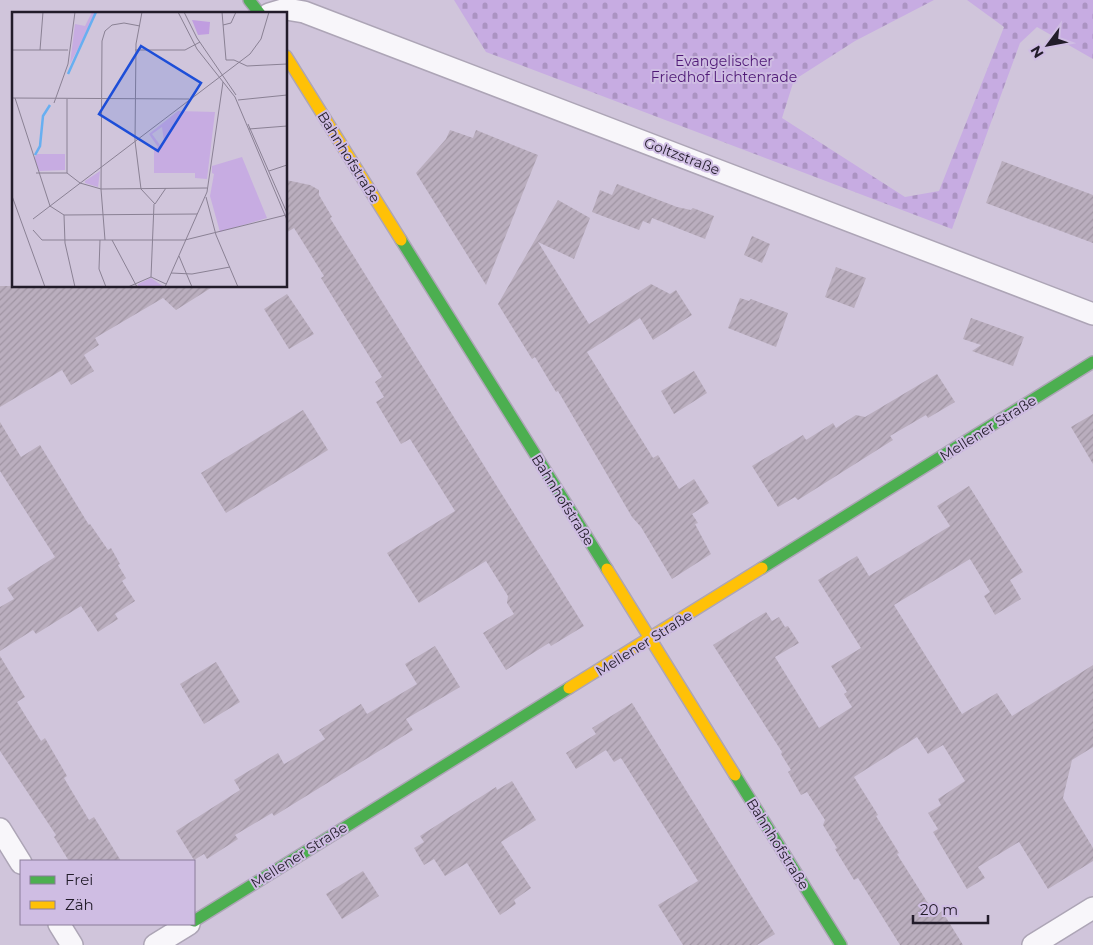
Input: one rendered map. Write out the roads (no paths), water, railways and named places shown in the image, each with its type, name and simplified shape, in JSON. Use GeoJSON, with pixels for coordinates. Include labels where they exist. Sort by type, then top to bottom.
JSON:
{"type":"FeatureCollection","features":[{"type":"Feature","properties":{"kind":"street"},"geometry":{"type":"LineString","coordinates":[[249,0],[258,12]]}},
{"type":"Feature","properties":{"kind":"street","name":"Goltzstraße"},"geometry":{"type":"LineString","coordinates":[[276,12],[286,9],[314,15],[1093,314]]}},
{"type":"Feature","properties":{"kind":"street","name":"Bahnhofstraße"},"geometry":{"type":"LineString","coordinates":[[288,59],[840,945]]}},
{"type":"Feature","properties":{"kind":"street","name":"Mellener Straße"},"geometry":{"type":"LineString","coordinates":[[195,920],[1093,362]]}},
{"type":"Feature","properties":{"kind":"street"},"geometry":{"type":"LineString","coordinates":[[0,829],[20,861]]}},
{"type":"Feature","properties":{"kind":"street"},"geometry":{"type":"LineString","coordinates":[[1033,945],[1093,908]]}},
{"type":"Feature","properties":{"kind":"street"},"geometry":{"type":"LineString","coordinates":[[60,925],[72,945]]}},
{"type":"Feature","properties":{"kind":"street"},"geometry":{"type":"LineString","coordinates":[[154,945],[187,925]]}},
{"type":"Feature","properties":{"kind":"park label","name":"Evangelischer Friedhof Lichtenrade"},"geometry":{"type":"Point","coordinates":[724,69]}}]}
